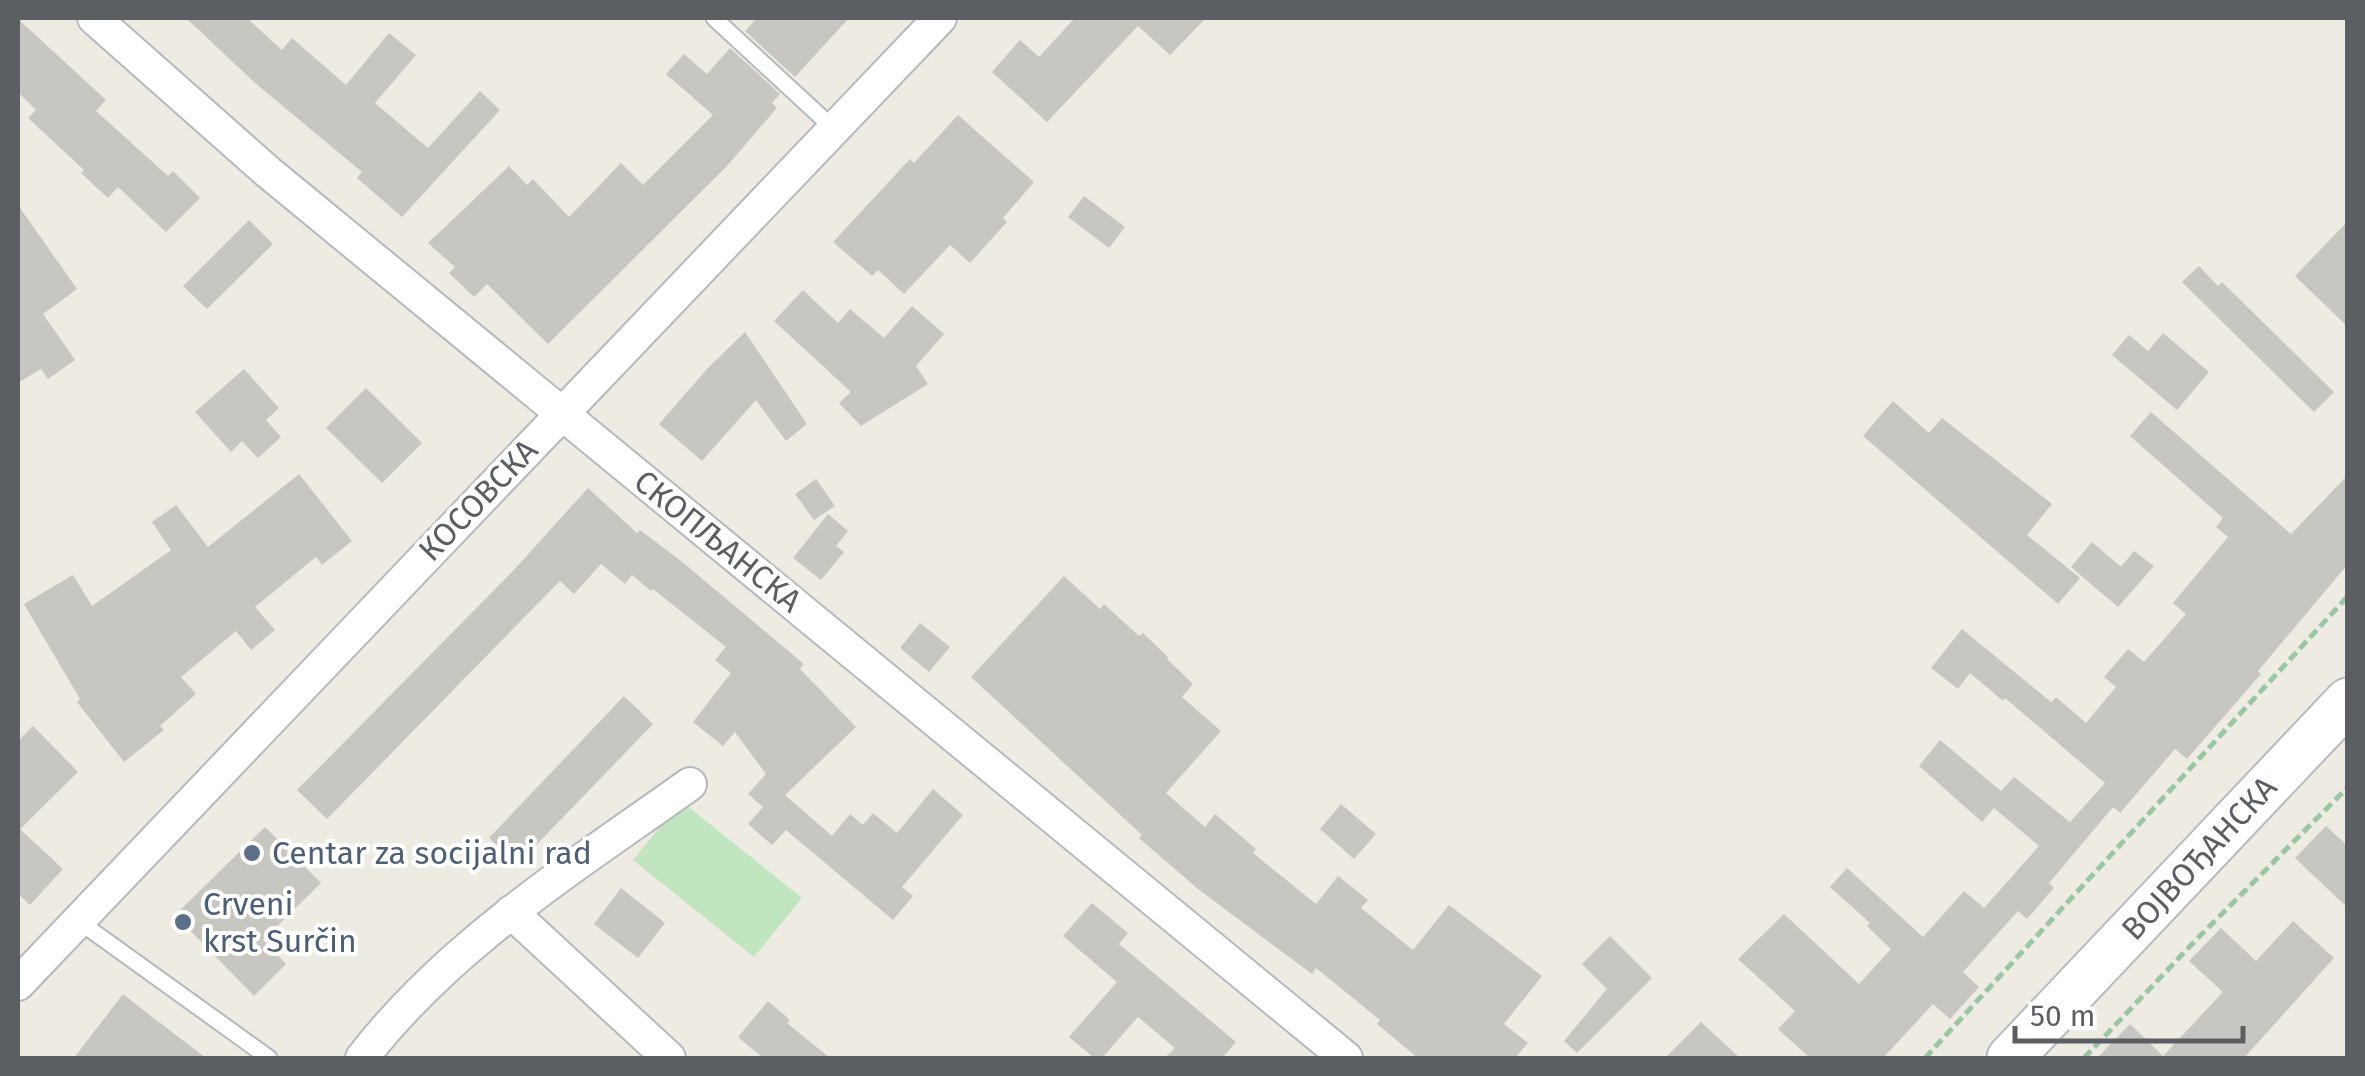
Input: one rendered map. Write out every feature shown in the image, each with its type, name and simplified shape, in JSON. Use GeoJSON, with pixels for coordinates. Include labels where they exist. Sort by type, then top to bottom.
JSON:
{"type":"FeatureCollection","features":[{"type":"Feature","properties":{"kind":"main road","name":"ВОЈВОЂАНСКА"},"geometry":{"type":"LineString","coordinates":[[2010,1058],[2348,701]]}},
{"type":"Feature","properties":{"kind":"street","name":"СКОПЉАНСКА"},"geometry":{"type":"LineString","coordinates":[[94,18],[268,172],[1346,1058]]}},
{"type":"Feature","properties":{"kind":"street","name":"КОСОВСКА"},"geometry":{"type":"LineString","coordinates":[[18,984],[940,18]]}},
{"type":"Feature","properties":{"kind":"street"},"geometry":{"type":"LineString","coordinates":[[362,1058],[427,984],[511,912],[690,784]]}},
{"type":"Feature","properties":{"kind":"street"},"geometry":{"type":"LineString","coordinates":[[511,912],[669,1058]]}},
{"type":"Feature","properties":{"kind":"lane"},"geometry":{"type":"LineString","coordinates":[[714,18],[833,128]]}},
{"type":"Feature","properties":{"kind":"lane"},"geometry":{"type":"LineString","coordinates":[[77,920],[269,1058]]}},
{"type":"Feature","properties":{"kind":"path"},"geometry":{"type":"LineString","coordinates":[[1924,1058],[2348,596]]}},
{"type":"Feature","properties":{"kind":"path"},"geometry":{"type":"LineString","coordinates":[[2084,1058],[2348,787]]}},
{"type":"Feature","properties":{"kind":"green space"},"geometry":{"type":"Polygon","coordinates":[[[681,801],[802,898],[754,957],[633,860],[681,801]]]}},
{"type":"Feature","properties":{"kind":"building"},"geometry":{"type":"Polygon","coordinates":[[[186,18],[247,18],[282,50],[292,38],[346,85],[389,33],[416,55],[375,103],[428,148],[480,91],[500,110],[402,217],[357,178],[362,172],[254,82],[186,18]]]}},
{"type":"Feature","properties":{"kind":"building"},"geometry":{"type":"Polygon","coordinates":[[[757,18],[849,18],[795,77],[745,31],[757,18]]]}},
{"type":"Feature","properties":{"kind":"building"},"geometry":{"type":"Polygon","coordinates":[[[1075,18],[1206,18],[1170,55],[1138,26],[1047,122],[992,72],[1020,40],[1039,57],[1075,18]]]}},
{"type":"Feature","properties":{"kind":"building"},"geometry":{"type":"Polygon","coordinates":[[[18,19],[106,100],[96,111],[168,176],[173,171],[200,198],[166,232],[118,187],[108,198],[28,118],[36,110],[18,92],[18,19]]]}},
{"type":"Feature","properties":{"kind":"building"},"geometry":{"type":"Polygon","coordinates":[[[730,48],[780,94],[772,103],[777,108],[726,167],[548,344],[487,284],[474,297],[449,273],[455,267],[428,243],[509,166],[527,185],[533,179],[569,217],[621,163],[643,185],[713,115],[666,74],[684,54],[707,74],[730,48]]]}},
{"type":"Feature","properties":{"kind":"building"},"geometry":{"type":"Polygon","coordinates":[[[958,115],[1034,182],[1003,218],[1007,222],[970,263],[950,245],[904,294],[878,270],[872,276],[833,242],[910,159],[914,163],[958,115]]]}},
{"type":"Feature","properties":{"kind":"building"},"geometry":{"type":"Polygon","coordinates":[[[1084,196],[1125,227],[1109,248],[1068,217],[1084,196]]]}},
{"type":"Feature","properties":{"kind":"building"},"geometry":{"type":"Polygon","coordinates":[[[18,205],[77,289],[43,314],[75,360],[48,379],[41,369],[18,383],[18,205]]]}},
{"type":"Feature","properties":{"kind":"building"},"geometry":{"type":"Polygon","coordinates":[[[249,220],[273,244],[207,309],[183,286],[249,220]]]}},
{"type":"Feature","properties":{"kind":"building"},"geometry":{"type":"Polygon","coordinates":[[[2348,221],[2348,327],[2295,276],[2348,221]]]}},
{"type":"Feature","properties":{"kind":"building"},"geometry":{"type":"Polygon","coordinates":[[[2199,266],[2218,286],[2222,282],[2334,392],[2314,412],[2182,282],[2199,266]]]}},
{"type":"Feature","properties":{"kind":"building"},"geometry":{"type":"Polygon","coordinates":[[[803,290],[838,323],[850,309],[884,338],[912,306],[944,334],[916,366],[928,384],[861,426],[839,403],[851,392],[774,321],[803,290]]]}},
{"type":"Feature","properties":{"kind":"building"},"geometry":{"type":"Polygon","coordinates":[[[745,332],[807,424],[786,441],[756,400],[702,461],[659,424],[745,332]]]}},
{"type":"Feature","properties":{"kind":"building"},"geometry":{"type":"Polygon","coordinates":[[[2163,333],[2209,372],[2177,410],[2112,355],[2129,335],[2148,351],[2163,333]]]}},
{"type":"Feature","properties":{"kind":"building"},"geometry":{"type":"Polygon","coordinates":[[[244,369],[279,408],[266,420],[281,437],[258,458],[242,441],[231,452],[195,412],[244,369]]]}},
{"type":"Feature","properties":{"kind":"building"},"geometry":{"type":"Polygon","coordinates":[[[366,388],[422,443],[382,483],[326,428],[366,388]]]}},
{"type":"Feature","properties":{"kind":"building"},"geometry":{"type":"Polygon","coordinates":[[[1893,401],[1929,433],[1942,418],[2052,504],[2027,535],[2080,578],[2058,604],[1863,436],[1893,401]]]}},
{"type":"Feature","properties":{"kind":"building"},"geometry":{"type":"Polygon","coordinates":[[[2151,412],[2291,534],[2348,475],[2348,564],[2187,759],[2175,749],[2120,813],[2113,807],[2049,883],[2054,888],[2027,919],[2018,911],[1963,972],[1979,987],[1950,1019],[1933,1004],[1883,1058],[1810,1058],[1778,1029],[1795,1011],[1738,959],[1784,914],[1859,984],[1891,949],[1867,926],[1870,923],[1830,887],[1847,868],[1923,937],[1964,891],[1984,908],[2039,846],[1994,808],[1982,822],[1919,766],[1940,740],[2001,791],[2014,777],[2070,822],[2105,783],[1970,673],[1958,689],[1931,668],[1962,629],[2051,702],[2056,697],[2086,723],[2116,687],[2104,677],[2128,649],[2144,662],[2186,614],[2173,603],[2228,537],[2216,527],[2223,518],[2130,436],[2151,412]]]}},
{"type":"Feature","properties":{"kind":"building"},"geometry":{"type":"Polygon","coordinates":[[[299,474],[352,541],[322,565],[316,557],[255,607],[275,630],[251,650],[236,631],[181,677],[196,694],[160,726],[164,730],[124,762],[77,702],[80,699],[24,604],[73,575],[92,606],[171,550],[152,522],[176,505],[208,547],[299,474]]]}},
{"type":"Feature","properties":{"kind":"building"},"geometry":{"type":"Polygon","coordinates":[[[816,479],[835,506],[814,520],[795,494],[816,479]]]}},
{"type":"Feature","properties":{"kind":"building"},"geometry":{"type":"Polygon","coordinates":[[[588,488],[637,533],[640,530],[681,561],[804,664],[800,669],[856,727],[785,795],[832,836],[850,814],[863,825],[873,813],[897,833],[933,789],[963,815],[902,887],[913,896],[893,920],[786,830],[772,845],[748,824],[763,807],[748,794],[766,774],[735,732],[723,746],[693,722],[731,673],[715,660],[726,647],[632,575],[625,584],[601,564],[574,594],[560,581],[327,819],[297,790],[512,572],[588,488]]]}},
{"type":"Feature","properties":{"kind":"building"},"geometry":{"type":"Polygon","coordinates":[[[828,514],[848,531],[836,546],[844,552],[821,580],[793,558],[828,514]]]}},
{"type":"Feature","properties":{"kind":"building"},"geometry":{"type":"Polygon","coordinates":[[[2092,542],[2121,567],[2134,551],[2154,566],[2118,607],[2071,567],[2092,542]]]}},
{"type":"Feature","properties":{"kind":"building"},"geometry":{"type":"Polygon","coordinates":[[[1064,576],[1100,609],[1104,604],[1168,657],[1193,684],[1182,697],[1221,731],[1166,793],[1205,827],[1215,814],[1256,849],[1253,853],[1316,904],[1338,876],[1368,900],[1361,908],[1413,950],[1449,905],[1542,976],[1504,1024],[1528,1043],[1515,1058],[1418,1058],[1377,1024],[1380,1020],[1316,968],[1312,974],[1198,889],[971,677],[1064,576]]]}},
{"type":"Feature","properties":{"kind":"building"},"geometry":{"type":"Polygon","coordinates":[[[920,623],[950,647],[929,672],[900,648],[920,623]]]}},
{"type":"Feature","properties":{"kind":"building"},"geometry":{"type":"Polygon","coordinates":[[[624,696],[653,724],[517,865],[489,838],[624,696]]]}},
{"type":"Feature","properties":{"kind":"building"},"geometry":{"type":"Polygon","coordinates":[[[33,726],[78,772],[20,829],[63,869],[30,905],[18,894],[18,741],[33,726]]]}},
{"type":"Feature","properties":{"kind":"building"},"geometry":{"type":"Polygon","coordinates":[[[1341,804],[1376,834],[1354,859],[1320,829],[1341,804]]]}},
{"type":"Feature","properties":{"kind":"building"},"geometry":{"type":"Polygon","coordinates":[[[2326,826],[2348,846],[2348,908],[2295,858],[2326,826]]]}},
{"type":"Feature","properties":{"kind":"building"},"geometry":{"type":"Polygon","coordinates":[[[265,827],[321,883],[263,940],[286,964],[254,996],[175,915],[265,827]]]}},
{"type":"Feature","properties":{"kind":"building"},"geometry":{"type":"Polygon","coordinates":[[[621,888],[665,923],[638,958],[594,924],[621,888]]]}},
{"type":"Feature","properties":{"kind":"building"},"geometry":{"type":"Polygon","coordinates":[[[1092,903],[1128,933],[1119,944],[1236,1042],[1222,1058],[1165,1058],[1175,1048],[1138,1017],[1102,1058],[1094,1058],[1069,1037],[1117,982],[1063,936],[1092,903]]]}},
{"type":"Feature","properties":{"kind":"building"},"geometry":{"type":"Polygon","coordinates":[[[2293,921],[2334,958],[2244,1058],[2097,1058],[2130,1024],[2163,1056],[2223,992],[2189,961],[2221,928],[2256,961],[2293,921]]]}},
{"type":"Feature","properties":{"kind":"building"},"geometry":{"type":"Polygon","coordinates":[[[1610,936],[1652,978],[1577,1053],[1564,1041],[1607,989],[1582,964],[1610,936]]]}},
{"type":"Feature","properties":{"kind":"building"},"geometry":{"type":"Polygon","coordinates":[[[123,994],[151,1016],[206,1058],[74,1058],[123,994]]]}},
{"type":"Feature","properties":{"kind":"building"},"geometry":{"type":"Polygon","coordinates":[[[768,1001],[790,1020],[787,1023],[830,1058],[763,1058],[738,1037],[768,1001]]]}},
{"type":"Feature","properties":{"kind":"building"},"geometry":{"type":"Polygon","coordinates":[[[1701,1022],[1740,1058],[1665,1058],[1701,1022]]]}},
{"type":"Feature","properties":{"kind":"place","name":"Centar za socijalni rad"},"geometry":{"type":"Point","coordinates":[252,853]}},
{"type":"Feature","properties":{"kind":"place","name":"Crveni krst Surčin"},"geometry":{"type":"Point","coordinates":[183,922]}}]}
